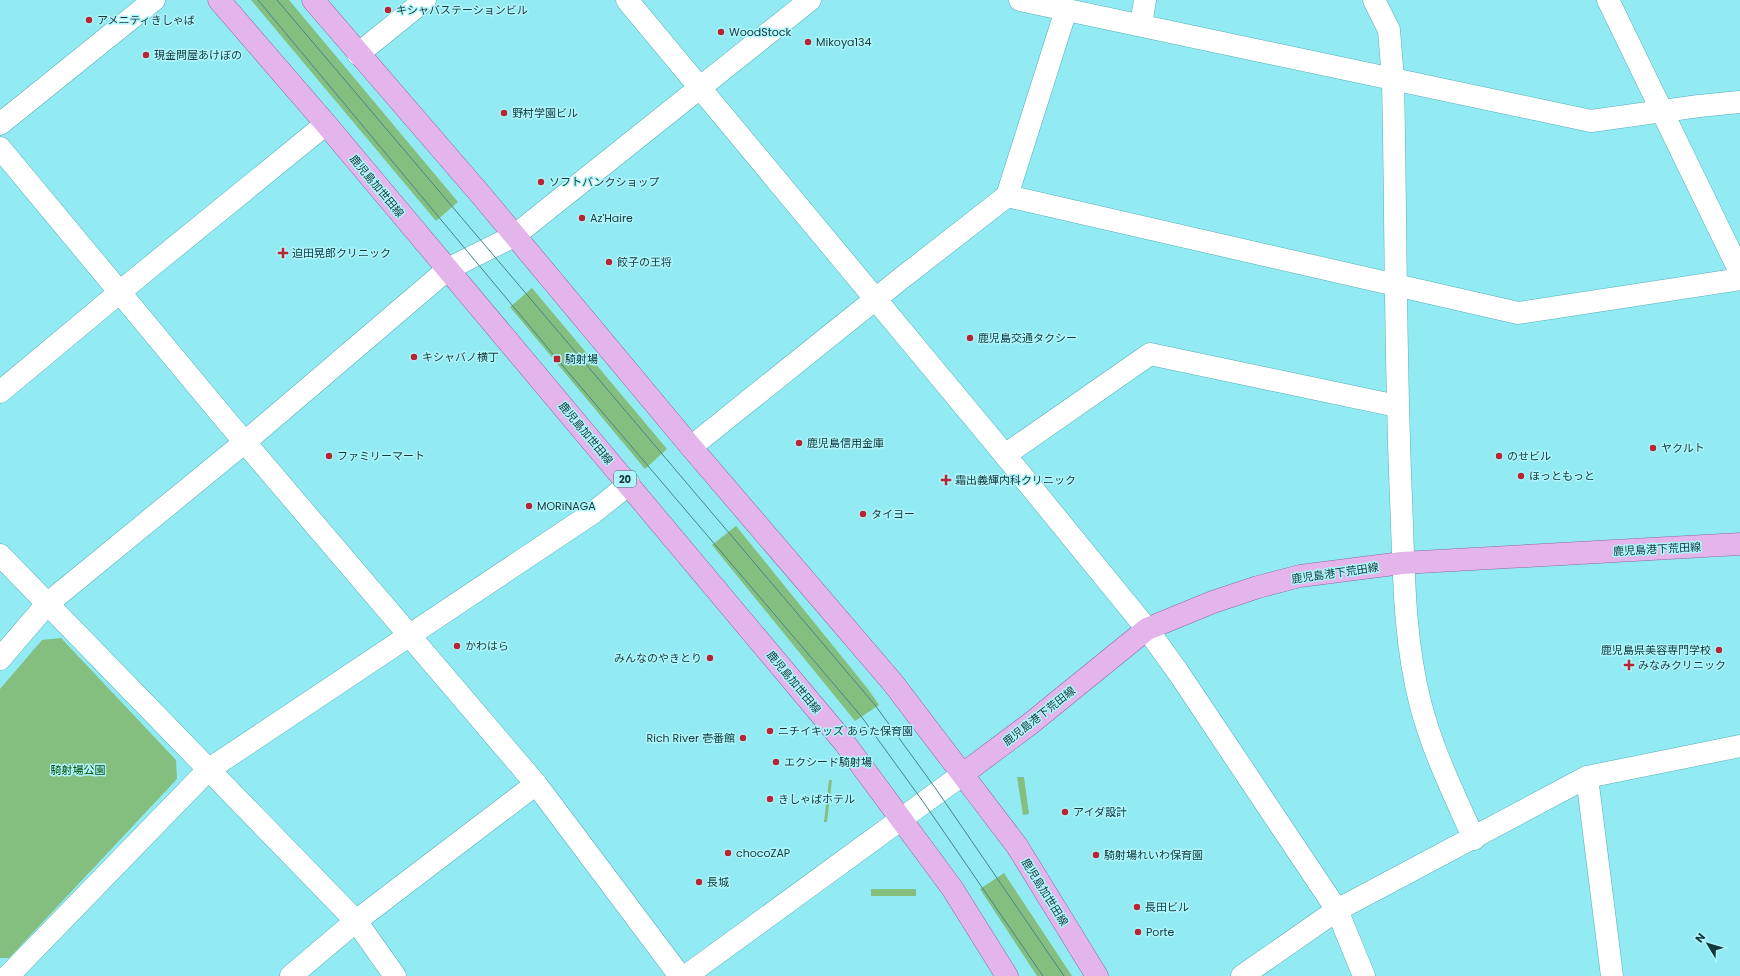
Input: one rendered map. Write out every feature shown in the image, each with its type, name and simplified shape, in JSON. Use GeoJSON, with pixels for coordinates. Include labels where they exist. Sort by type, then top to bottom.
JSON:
{"type":"FeatureCollection","features":[{"type":"Feature","properties":{"kind":"main road","name":"鹿児島加世田線"},"geometry":{"type":"LineString","coordinates":[[219,0],[326,124],[844,742],[952,888],[1007,976]]}},
{"type":"Feature","properties":{"kind":"main road","name":"鹿児島加世田線"},"geometry":{"type":"LineString","coordinates":[[313,0],[691,447],[893,683],[1017,846],[1097,976]]}},
{"type":"Feature","properties":{"kind":"main road","name":"鹿児島港下荒田線"},"geometry":{"type":"LineString","coordinates":[[963,774],[1030,724],[1146,629],[1213,602],[1300,576],[1402,563],[1740,544]]}},
{"type":"Feature","properties":{"kind":"street"},"geometry":{"type":"LineString","coordinates":[[0,124],[154,0]]}},
{"type":"Feature","properties":{"kind":"street"},"geometry":{"type":"LineString","coordinates":[[358,54],[425,0]]}},
{"type":"Feature","properties":{"kind":"street"},"geometry":{"type":"LineString","coordinates":[[627,0],[1005,454],[1146,629],[1178,672],[1337,910],[1364,976]]}},
{"type":"Feature","properties":{"kind":"street"},"geometry":{"type":"LineString","coordinates":[[0,659],[47,604],[245,442],[448,269],[514,236],[810,0]]}},
{"type":"Feature","properties":{"kind":"street"},"geometry":{"type":"LineString","coordinates":[[1020,0],[1141,24],[1590,121],[1740,102]]}},
{"type":"Feature","properties":{"kind":"street"},"geometry":{"type":"LineString","coordinates":[[1141,24],[1146,0]]}},
{"type":"Feature","properties":{"kind":"street"},"geometry":{"type":"LineString","coordinates":[[1374,0],[1389,30],[1393,79],[1397,406],[1402,563],[1408,642],[1420,702],[1439,762],[1474,839]]}},
{"type":"Feature","properties":{"kind":"street"},"geometry":{"type":"LineString","coordinates":[[1608,0],[1740,272]]}},
{"type":"Feature","properties":{"kind":"street"},"geometry":{"type":"LineString","coordinates":[[691,447],[1007,196],[1066,10]]}},
{"type":"Feature","properties":{"kind":"street"},"geometry":{"type":"LineString","coordinates":[[0,392],[120,291],[326,124]]}},
{"type":"Feature","properties":{"kind":"street"},"geometry":{"type":"LineString","coordinates":[[0,148],[245,442],[536,784],[680,976]]}},
{"type":"Feature","properties":{"kind":"street"},"geometry":{"type":"LineString","coordinates":[[1007,196],[1518,313],[1740,279]]}},
{"type":"Feature","properties":{"kind":"street"},"geometry":{"type":"LineString","coordinates":[[1005,454],[1150,354],[1397,406]]}},
{"type":"Feature","properties":{"kind":"street"},"geometry":{"type":"LineString","coordinates":[[8,976],[208,770],[594,512],[629,484]]}},
{"type":"Feature","properties":{"kind":"street"},"geometry":{"type":"LineString","coordinates":[[0,555],[356,921],[396,976]]}},
{"type":"Feature","properties":{"kind":"street"},"geometry":{"type":"LineString","coordinates":[[1242,976],[1337,910],[1474,839],[1587,777],[1740,746]]}},
{"type":"Feature","properties":{"kind":"street"},"geometry":{"type":"LineString","coordinates":[[686,976],[963,774]]}},
{"type":"Feature","properties":{"kind":"street"},"geometry":{"type":"LineString","coordinates":[[1587,777],[1612,976]]}},
{"type":"Feature","properties":{"kind":"street"},"geometry":{"type":"LineString","coordinates":[[290,976],[356,921],[536,784]]}},
{"type":"Feature","properties":{"kind":"green space"},"geometry":{"type":"Polygon","coordinates":[[[251,0],[289,0],[458,202],[436,221],[251,0]]]}},
{"type":"Feature","properties":{"kind":"green space"},"geometry":{"type":"Polygon","coordinates":[[[532,288],[667,449],[645,469],[510,307],[532,288]]]}},
{"type":"Feature","properties":{"kind":"green space"},"geometry":{"type":"Polygon","coordinates":[[[736,526],[868,689],[879,705],[855,721],[712,545],[736,526]]]}},
{"type":"Feature","properties":{"kind":"green space","name":"騎射場公園"},"geometry":{"type":"Polygon","coordinates":[[[61,638],[176,760],[177,779],[9,958],[0,958],[0,689],[42,640],[61,638]]]}},
{"type":"Feature","properties":{"kind":"green space"},"geometry":{"type":"Polygon","coordinates":[[[1017,777],[1024,777],[1029,814],[1023,815],[1017,777]]]}},
{"type":"Feature","properties":{"kind":"green space"},"geometry":{"type":"Polygon","coordinates":[[[829,780],[832,780],[827,822],[824,822],[829,780]]]}},
{"type":"Feature","properties":{"kind":"green space"},"geometry":{"type":"Polygon","coordinates":[[[1004,873],[1072,976],[1037,976],[980,889],[1004,873]]]}},
{"type":"Feature","properties":{"kind":"green space"},"geometry":{"type":"Polygon","coordinates":[[[871,889],[916,889],[916,896],[871,896],[871,889]]]}},
{"type":"Feature","properties":{"kind":"tram line"},"geometry":{"type":"LineString","coordinates":[[258,0],[557,359],[861,716],[924,803],[1043,976]]}},
{"type":"Feature","properties":{"kind":"tram line"},"geometry":{"type":"LineString","coordinates":[[277,0],[875,705],[936,789],[1064,976]]}},
{"type":"Feature","properties":{"kind":"place","name":"キシャバステーションビル"},"geometry":{"type":"Point","coordinates":[388,10]}},
{"type":"Feature","properties":{"kind":"place","name":"アメニティきしゃば"},"geometry":{"type":"Point","coordinates":[89,20]}},
{"type":"Feature","properties":{"kind":"place","name":"WoodStock"},"geometry":{"type":"Point","coordinates":[721,32]}},
{"type":"Feature","properties":{"kind":"place","name":"Mikoya134"},"geometry":{"type":"Point","coordinates":[808,42]}},
{"type":"Feature","properties":{"kind":"place","name":"現金問屋あけぼの"},"geometry":{"type":"Point","coordinates":[146,55]}},
{"type":"Feature","properties":{"kind":"place","name":"野村学園ビル"},"geometry":{"type":"Point","coordinates":[504,113]}},
{"type":"Feature","properties":{"kind":"place","name":"ソフトバンクショップ"},"geometry":{"type":"Point","coordinates":[541,182]}},
{"type":"Feature","properties":{"kind":"place","name":"Az'Haire"},"geometry":{"type":"Point","coordinates":[582,218]}},
{"type":"Feature","properties":{"kind":"place","name":"迫田晃郎クリニック"},"geometry":{"type":"Point","coordinates":[283,253]}},
{"type":"Feature","properties":{"kind":"place","name":"餃子の王将"},"geometry":{"type":"Point","coordinates":[609,262]}},
{"type":"Feature","properties":{"kind":"place","name":"鹿児島交通タクシー"},"geometry":{"type":"Point","coordinates":[970,338]}},
{"type":"Feature","properties":{"kind":"place","name":"キシャバノ横丁"},"geometry":{"type":"Point","coordinates":[414,357]}},
{"type":"Feature","properties":{"kind":"place","name":"騎射場"},"geometry":{"type":"Point","coordinates":[557,359]}},
{"type":"Feature","properties":{"kind":"place","name":"鹿児島信用金庫"},"geometry":{"type":"Point","coordinates":[799,443]}},
{"type":"Feature","properties":{"kind":"place","name":"ヤクルト"},"geometry":{"type":"Point","coordinates":[1653,448]}},
{"type":"Feature","properties":{"kind":"place","name":"ファミリーマート"},"geometry":{"type":"Point","coordinates":[329,456]}},
{"type":"Feature","properties":{"kind":"place","name":"のせビル"},"geometry":{"type":"Point","coordinates":[1499,456]}},
{"type":"Feature","properties":{"kind":"place","name":"ほっともっと"},"geometry":{"type":"Point","coordinates":[1521,476]}},
{"type":"Feature","properties":{"kind":"place","name":"霜出義輝内科クリニック"},"geometry":{"type":"Point","coordinates":[946,480]}},
{"type":"Feature","properties":{"kind":"place","name":"MORiNAGA"},"geometry":{"type":"Point","coordinates":[529,506]}},
{"type":"Feature","properties":{"kind":"place","name":"タイヨー"},"geometry":{"type":"Point","coordinates":[863,514]}},
{"type":"Feature","properties":{"kind":"place","name":"かわはら"},"geometry":{"type":"Point","coordinates":[457,646]}},
{"type":"Feature","properties":{"kind":"place","name":"鹿児島県美容専門学校"},"geometry":{"type":"Point","coordinates":[1719,650]}},
{"type":"Feature","properties":{"kind":"place","name":"みんなのやきとり"},"geometry":{"type":"Point","coordinates":[710,658]}},
{"type":"Feature","properties":{"kind":"place","name":"みなみクリニック"},"geometry":{"type":"Point","coordinates":[1629,665]}},
{"type":"Feature","properties":{"kind":"place","name":"ニチイキッズ あらた保育園"},"geometry":{"type":"Point","coordinates":[770,731]}},
{"type":"Feature","properties":{"kind":"place","name":"Rich River 壱番館"},"geometry":{"type":"Point","coordinates":[743,738]}},
{"type":"Feature","properties":{"kind":"place","name":"エクシード騎射場"},"geometry":{"type":"Point","coordinates":[776,762]}},
{"type":"Feature","properties":{"kind":"place","name":"きしゃばホテル"},"geometry":{"type":"Point","coordinates":[770,799]}},
{"type":"Feature","properties":{"kind":"place","name":"アイダ設計"},"geometry":{"type":"Point","coordinates":[1065,812]}},
{"type":"Feature","properties":{"kind":"place","name":"chocoZAP"},"geometry":{"type":"Point","coordinates":[728,853]}},
{"type":"Feature","properties":{"kind":"place","name":"騎射場れいわ保育園"},"geometry":{"type":"Point","coordinates":[1096,855]}},
{"type":"Feature","properties":{"kind":"place","name":"長城"},"geometry":{"type":"Point","coordinates":[699,882]}},
{"type":"Feature","properties":{"kind":"place","name":"長田ビル"},"geometry":{"type":"Point","coordinates":[1137,907]}},
{"type":"Feature","properties":{"kind":"place","name":"Porte"},"geometry":{"type":"Point","coordinates":[1138,932]}}]}
